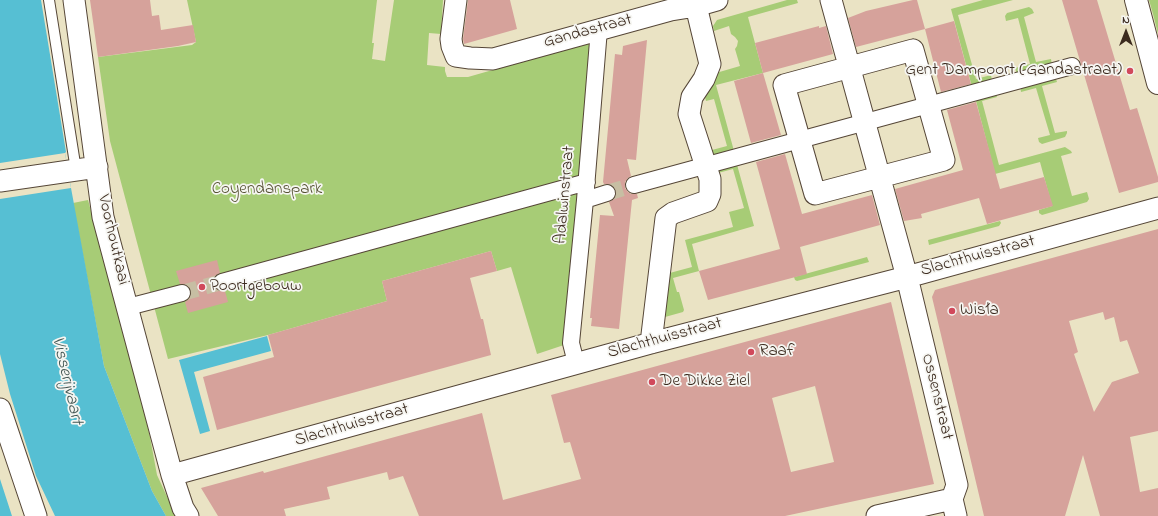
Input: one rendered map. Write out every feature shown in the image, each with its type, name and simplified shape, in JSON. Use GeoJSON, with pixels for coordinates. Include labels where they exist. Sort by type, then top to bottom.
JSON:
{"type":"FeatureCollection","features":[{"type":"Feature","properties":{"kind":"main road"},"geometry":{"type":"LineString","coordinates":[[1136,0],[1158,83]]}},
{"type":"Feature","properties":{"kind":"street","name":"Voorhoutkaai"},"geometry":{"type":"LineString","coordinates":[[74,0],[103,217],[172,476],[183,508],[188,516]]}},
{"type":"Feature","properties":{"kind":"street","name":"Gandastraat"},"geometry":{"type":"LineString","coordinates":[[456,0],[451,39],[456,56],[493,59],[599,29],[670,5],[696,6],[717,0]]}},
{"type":"Feature","properties":{"kind":"street","name":"Ossenstraat"},"geometry":{"type":"LineString","coordinates":[[831,0],[907,277],[957,485],[954,508]]}},
{"type":"Feature","properties":{"kind":"street"},"geometry":{"type":"LineString","coordinates":[[651,342],[666,218],[673,213],[707,202],[710,194],[710,179],[689,114],[692,97],[704,79],[710,64],[696,6]]}},
{"type":"Feature","properties":{"kind":"street","name":"Adalwinstraat"},"geometry":{"type":"LineString","coordinates":[[576,363],[571,343],[587,182],[599,29]]}},
{"type":"Feature","properties":{"kind":"street"},"geometry":{"type":"LineString","coordinates":[[913,50],[928,105],[944,160],[815,194],[784,85],[913,50]]}},
{"type":"Feature","properties":{"kind":"street"},"geometry":{"type":"LineString","coordinates":[[634,185],[1072,66]]}},
{"type":"Feature","properties":{"kind":"street"},"geometry":{"type":"LineString","coordinates":[[0,181],[97,167]]}},
{"type":"Feature","properties":{"kind":"street"},"geometry":{"type":"LineString","coordinates":[[222,282],[587,182]]}},
{"type":"Feature","properties":{"kind":"street"},"geometry":{"type":"LineString","coordinates":[[585,200],[607,194]]}},
{"type":"Feature","properties":{"kind":"street","name":"Slachthuisstraat"},"geometry":{"type":"LineString","coordinates":[[172,476],[651,342],[907,277],[1158,208]]}},
{"type":"Feature","properties":{"kind":"street"},"geometry":{"type":"LineString","coordinates":[[128,307],[182,293]]}},
{"type":"Feature","properties":{"kind":"street"},"geometry":{"type":"LineString","coordinates":[[0,409],[36,516]]}},
{"type":"Feature","properties":{"kind":"street"},"geometry":{"type":"LineString","coordinates":[[877,516],[954,508]]}},
{"type":"Feature","properties":{"kind":"lane"},"geometry":{"type":"LineString","coordinates":[[49,0],[72,171]]}},
{"type":"Feature","properties":{"kind":"green space","name":"Coyendanspark"},"geometry":{"type":"Polygon","coordinates":[[[187,0],[377,0],[372,43],[374,43],[372,59],[385,61],[394,0],[443,0],[441,34],[429,33],[427,65],[445,67],[447,77],[468,77],[594,41],[567,344],[537,354],[511,267],[497,271],[491,251],[382,281],[387,301],[268,335],[168,359],[110,141],[98,57],[192,45],[196,42],[187,0]]]}},
{"type":"Feature","properties":{"kind":"green space"},"geometry":{"type":"Polygon","coordinates":[[[787,0],[797,0],[798,3],[748,17],[763,73],[716,85],[734,151],[714,156],[712,150],[727,146],[714,99],[706,101],[704,94],[716,73],[740,66],[735,49],[738,41],[731,34],[729,26],[714,31],[713,26],[717,20],[787,0]]]}},
{"type":"Feature","properties":{"kind":"green space"},"geometry":{"type":"Polygon","coordinates":[[[983,0],[1013,0],[958,15],[976,79],[991,75],[992,81],[972,87],[951,9],[983,0]]]}},
{"type":"Feature","properties":{"kind":"green space"},"geometry":{"type":"Polygon","coordinates":[[[1149,0],[1158,0],[1158,34],[1153,14],[1149,0]]]}},
{"type":"Feature","properties":{"kind":"green space"},"geometry":{"type":"Polygon","coordinates":[[[1029,7],[1034,13],[1024,17],[1036,62],[1051,59],[1052,65],[1017,74],[1015,68],[1030,64],[1018,18],[1006,21],[1005,16],[1007,13],[1029,7]]]}},
{"type":"Feature","properties":{"kind":"green space"},"geometry":{"type":"Polygon","coordinates":[[[1055,76],[1057,82],[1042,86],[1055,133],[1067,131],[1067,133],[1065,137],[1042,144],[1039,142],[1038,138],[1050,135],[1036,88],[1021,92],[1020,85],[1055,76]]]}},
{"type":"Feature","properties":{"kind":"green space"},"geometry":{"type":"Polygon","coordinates":[[[995,91],[997,97],[982,101],[999,165],[1065,147],[1072,153],[1061,156],[1072,196],[1087,192],[1089,199],[1087,202],[1042,215],[1039,213],[1039,210],[1052,206],[1040,162],[995,174],[975,97],[995,91]]]}},
{"type":"Feature","properties":{"kind":"green space"},"geometry":{"type":"Polygon","coordinates":[[[736,161],[754,226],[692,244],[699,271],[673,278],[684,310],[683,312],[665,317],[662,315],[666,274],[692,267],[685,240],[733,227],[729,212],[744,208],[733,169],[718,173],[717,167],[736,161]]]}},
{"type":"Feature","properties":{"kind":"green space"},"geometry":{"type":"Polygon","coordinates":[[[88,200],[133,365],[150,437],[157,475],[176,516],[166,516],[152,491],[104,366],[73,203],[88,200]]]}},
{"type":"Feature","properties":{"kind":"green space"},"geometry":{"type":"Polygon","coordinates":[[[1000,221],[1001,223],[999,226],[929,245],[928,240],[1000,221]]]}},
{"type":"Feature","properties":{"kind":"green space"},"geometry":{"type":"Polygon","coordinates":[[[867,257],[869,262],[797,281],[794,277],[867,257]]]}},
{"type":"Feature","properties":{"kind":"water","name":"Visserijvaart"},"geometry":{"type":"Polygon","coordinates":[[[0,0],[41,0],[71,188],[104,366],[152,491],[166,516],[55,516],[36,476],[10,394],[0,354],[0,0]]]}},
{"type":"Feature","properties":{"kind":"water"},"geometry":{"type":"Polygon","coordinates":[[[267,336],[271,351],[194,372],[210,431],[200,434],[179,360],[267,336]]]}},
{"type":"Feature","properties":{"kind":"water"},"geometry":{"type":"Polygon","coordinates":[[[0,479],[12,516],[0,516],[0,479]]]}},
{"type":"Feature","properties":{"kind":"pier"},"geometry":{"type":"Polygon","coordinates":[[[65,153],[71,188],[0,199],[0,163],[65,153]]]}},
{"type":"Feature","properties":{"kind":"building"},"geometry":{"type":"Polygon","coordinates":[[[90,0],[150,0],[152,16],[159,15],[161,30],[193,25],[196,42],[178,46],[98,57],[90,0]]]}},
{"type":"Feature","properties":{"kind":"building"},"geometry":{"type":"Polygon","coordinates":[[[468,0],[510,0],[517,29],[464,44],[463,39],[468,0]]]}},
{"type":"Feature","properties":{"kind":"building"},"geometry":{"type":"Polygon","coordinates":[[[917,0],[925,29],[856,47],[848,18],[866,11],[917,0]]]}},
{"type":"Feature","properties":{"kind":"building"},"geometry":{"type":"Polygon","coordinates":[[[1062,0],[1097,0],[1130,110],[1137,108],[1158,177],[1158,182],[1119,193],[1062,0]]]}},
{"type":"Feature","properties":{"kind":"building"},"geometry":{"type":"Polygon","coordinates":[[[954,21],[971,84],[941,92],[925,29],[954,21]]]}},
{"type":"Feature","properties":{"kind":"building"},"geometry":{"type":"Polygon","coordinates":[[[819,26],[819,28],[826,26],[833,54],[763,73],[755,43],[819,26]]]}},
{"type":"Feature","properties":{"kind":"building"},"geometry":{"type":"Polygon","coordinates":[[[647,40],[636,160],[627,159],[631,176],[625,182],[625,188],[631,194],[637,194],[638,198],[632,200],[619,329],[591,326],[592,318],[590,318],[600,215],[614,216],[609,202],[614,199],[616,195],[614,186],[604,184],[603,182],[615,54],[622,55],[623,46],[647,40]]]}},
{"type":"Feature","properties":{"kind":"building"},"geometry":{"type":"Polygon","coordinates":[[[763,73],[781,135],[751,143],[734,81],[763,73]]]}},
{"type":"Feature","properties":{"kind":"building"},"geometry":{"type":"Polygon","coordinates":[[[976,102],[1000,189],[1044,177],[1053,206],[987,224],[979,198],[921,214],[922,218],[904,221],[895,189],[963,170],[947,110],[976,102]]]}},
{"type":"Feature","properties":{"kind":"building"},"geometry":{"type":"Polygon","coordinates":[[[785,154],[802,214],[872,195],[880,225],[800,247],[807,274],[708,300],[699,271],[780,249],[756,162],[785,154]]]}},
{"type":"Feature","properties":{"kind":"building"},"geometry":{"type":"Polygon","coordinates":[[[1158,229],[1158,431],[1130,437],[1140,492],[1158,488],[1158,516],[1100,516],[1083,455],[1065,516],[984,516],[932,297],[935,290],[1158,229]],[[1103,312],[1069,321],[1078,352],[1074,354],[1094,412],[1112,382],[1139,373],[1127,340],[1120,342],[1114,317],[1105,320],[1103,312]]]}},
{"type":"Feature","properties":{"kind":"building"},"geometry":{"type":"Polygon","coordinates":[[[491,251],[497,271],[470,278],[481,319],[483,319],[491,355],[217,430],[203,377],[274,357],[268,335],[387,301],[382,281],[491,251]]]}},
{"type":"Feature","properties":{"kind":"building","name":"Poortgebouw"},"geometry":{"type":"Polygon","coordinates":[[[217,260],[220,273],[215,276],[213,284],[219,291],[225,291],[228,302],[188,313],[185,302],[191,296],[191,290],[185,284],[180,284],[176,271],[217,260]]]}},
{"type":"Feature","properties":{"kind":"building"},"geometry":{"type":"Polygon","coordinates":[[[891,302],[934,484],[785,516],[419,516],[403,476],[389,480],[387,472],[327,487],[330,499],[284,509],[286,516],[218,516],[201,488],[263,471],[264,473],[482,413],[503,500],[581,479],[570,442],[564,443],[551,395],[891,302]],[[815,386],[772,398],[791,472],[834,462],[815,386]]]}},
{"type":"Feature","properties":{"kind":"tunnel"},"geometry":{"type":"LineString","coordinates":[[607,193],[634,185]]}},
{"type":"Feature","properties":{"kind":"tunnel"},"geometry":{"type":"LineString","coordinates":[[182,293],[222,282]]}},
{"type":"Feature","properties":{"kind":"place","name":"Gent Dampoort (Gandastraat)"},"geometry":{"type":"Point","coordinates":[1130,71]}},
{"type":"Feature","properties":{"kind":"place","name":"Poortgebouw"},"geometry":{"type":"Point","coordinates":[202,287]}},
{"type":"Feature","properties":{"kind":"place","name":"Wisła"},"geometry":{"type":"Point","coordinates":[952,311]}},
{"type":"Feature","properties":{"kind":"place","name":"Raaf"},"geometry":{"type":"Point","coordinates":[751,352]}},
{"type":"Feature","properties":{"kind":"place","name":"De Dikke Ziel"},"geometry":{"type":"Point","coordinates":[652,382]}}]}
